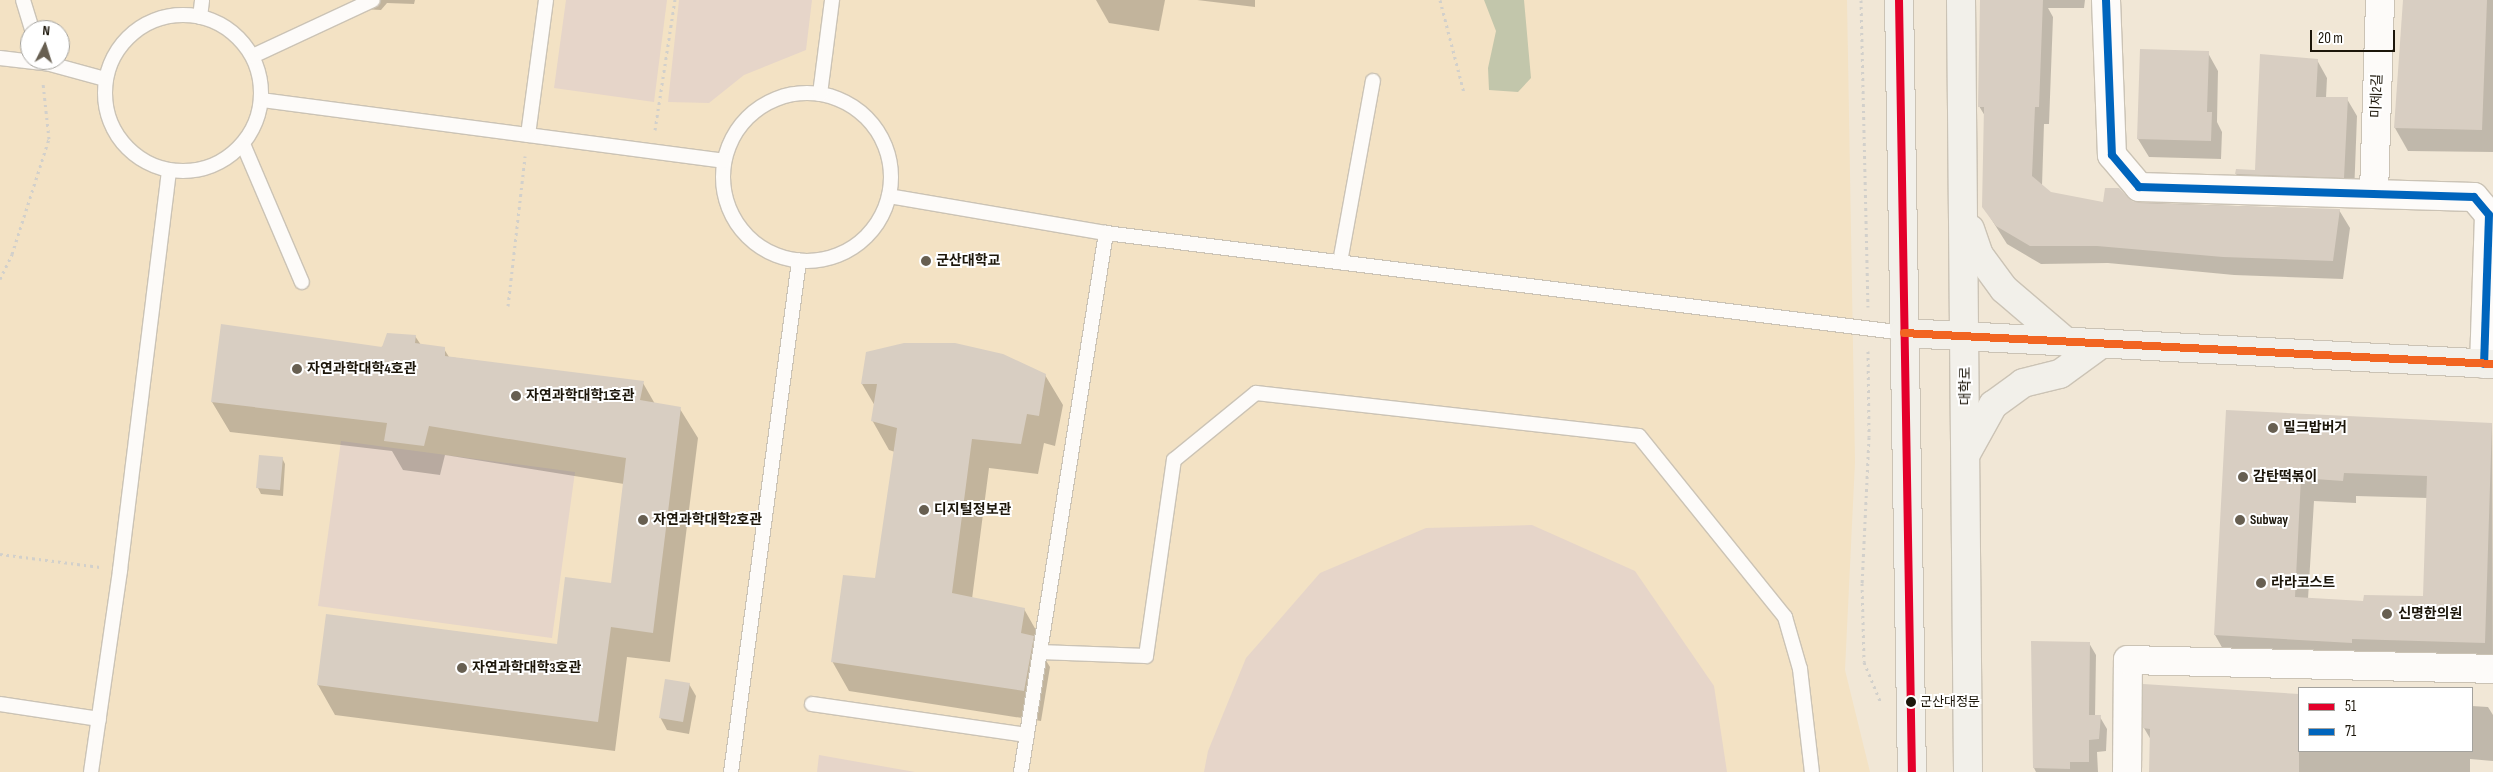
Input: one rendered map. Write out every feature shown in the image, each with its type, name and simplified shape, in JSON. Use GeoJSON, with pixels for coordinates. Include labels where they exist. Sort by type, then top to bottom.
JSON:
{"type":"FeatureCollection","features":[{"type":"Feature","properties":{"kind":"street"},"geometry":{"type":"LineString","coordinates":[[1899,0],[1912,772]]}},
{"type":"Feature","properties":{"kind":"street","name":"대학로"},"geometry":{"type":"LineString","coordinates":[[1961,0],[1966,336],[1968,772]]}},
{"type":"Feature","properties":{"kind":"street"},"geometry":{"type":"LineString","coordinates":[[1904,333],[2488,364],[2488,215],[2474,197],[2139,187],[2112,156],[2106,0]]}},
{"type":"Feature","properties":{"kind":"street","name":"미제2길"},"geometry":{"type":"LineString","coordinates":[[2374,193],[2380,0]]}},
{"type":"Feature","properties":{"kind":"street"},"geometry":{"type":"LineString","coordinates":[[1964,212],[1979,255],[2004,289],[2066,342]]}},
{"type":"Feature","properties":{"kind":"street"},"geometry":{"type":"LineString","coordinates":[[1966,453],[1993,405],[2023,383],[2060,374],[2101,344]]}},
{"type":"Feature","properties":{"kind":"street"},"geometry":{"type":"LineString","coordinates":[[2127,772],[2128,660],[2493,669]]}},
{"type":"Feature","properties":{"kind":"lane"},"geometry":{"type":"LineString","coordinates":[[23,0],[29,20]]}},
{"type":"Feature","properties":{"kind":"lane"},"geometry":{"type":"LineString","coordinates":[[200,17],[202,0]]}},
{"type":"Feature","properties":{"kind":"lane"},"geometry":{"type":"LineString","coordinates":[[253,56],[373,0]]}},
{"type":"Feature","properties":{"kind":"lane"},"geometry":{"type":"LineString","coordinates":[[528,136],[546,0]]}},
{"type":"Feature","properties":{"kind":"lane"},"geometry":{"type":"LineString","coordinates":[[820,94],[832,0]]}},
{"type":"Feature","properties":{"kind":"lane"},"geometry":{"type":"LineString","coordinates":[[174,15],[200,17],[221,24],[239,38],[253,56],[260,77],[262,100],[256,123],[243,144],[225,160],[203,169],[169,171],[153,166],[130,151],[114,131],[105,106],[105,80],[114,56],[129,36],[150,22],[174,15]]}},
{"type":"Feature","properties":{"kind":"lane"},"geometry":{"type":"LineString","coordinates":[[0,58],[20,59]]}},
{"type":"Feature","properties":{"kind":"lane"},"geometry":{"type":"LineString","coordinates":[[70,70],[105,80]]}},
{"type":"Feature","properties":{"kind":"lane"},"geometry":{"type":"LineString","coordinates":[[1340,262],[1373,81]]}},
{"type":"Feature","properties":{"kind":"lane"},"geometry":{"type":"LineString","coordinates":[[794,94],[820,94],[846,103],[868,119],[884,142],[891,169],[889,196],[880,219],[866,238],[846,252],[823,260],[799,261],[772,254],[749,238],[732,216],[724,189],[724,161],[738,130],[748,117],[770,102],[794,94]]}},
{"type":"Feature","properties":{"kind":"lane"},"geometry":{"type":"LineString","coordinates":[[262,100],[651,154],[724,161]]}},
{"type":"Feature","properties":{"kind":"lane"},"geometry":{"type":"LineString","coordinates":[[243,144],[302,282]]}},
{"type":"Feature","properties":{"kind":"lane"},"geometry":{"type":"LineString","coordinates":[[91,772],[120,570],[169,171]]}},
{"type":"Feature","properties":{"kind":"lane"},"geometry":{"type":"LineString","coordinates":[[889,196],[1106,234],[1904,333]]}},
{"type":"Feature","properties":{"kind":"lane"},"geometry":{"type":"LineString","coordinates":[[1021,772],[1106,234]]}},
{"type":"Feature","properties":{"kind":"lane"},"geometry":{"type":"LineString","coordinates":[[731,772],[799,261]]}},
{"type":"Feature","properties":{"kind":"lane"},"geometry":{"type":"LineString","coordinates":[[1040,652],[1146,656],[1174,460],[1256,393],[1639,436],[1785,617],[1800,669],[1812,772]]}},
{"type":"Feature","properties":{"kind":"lane"},"geometry":{"type":"LineString","coordinates":[[0,704],[98,720]]}},
{"type":"Feature","properties":{"kind":"lane"},"geometry":{"type":"LineString","coordinates":[[812,704],[1027,735]]}},
{"type":"Feature","properties":{"kind":"path"},"geometry":{"type":"LineString","coordinates":[[651,154],[675,0]]}},
{"type":"Feature","properties":{"kind":"path"},"geometry":{"type":"LineString","coordinates":[[1440,0],[1464,93]]}},
{"type":"Feature","properties":{"kind":"path"},"geometry":{"type":"LineString","coordinates":[[1861,0],[1869,437],[1862,583],[1864,662],[1882,706]]}},
{"type":"Feature","properties":{"kind":"path"},"geometry":{"type":"LineString","coordinates":[[0,279],[12,254],[49,139],[42,70]]}},
{"type":"Feature","properties":{"kind":"path"},"geometry":{"type":"LineString","coordinates":[[508,306],[528,136]]}},
{"type":"Feature","properties":{"kind":"path"},"geometry":{"type":"LineString","coordinates":[[0,554],[120,570]]}},
{"type":"Feature","properties":{"kind":"shaded area","name":"군산대학교"},"geometry":{"type":"Polygon","coordinates":[[[0,0],[1847,0],[1855,462],[1845,670],[1870,772],[0,772],[0,0]]]}},
{"type":"Feature","properties":{"kind":"shaded area"},"geometry":{"type":"Polygon","coordinates":[[[566,0],[667,0],[654,102],[554,88],[566,0]]]}},
{"type":"Feature","properties":{"kind":"shaded area"},"geometry":{"type":"Polygon","coordinates":[[[679,0],[812,0],[806,50],[744,75],[709,103],[668,102],[679,0]]]}},
{"type":"Feature","properties":{"kind":"shaded area"},"geometry":{"type":"Polygon","coordinates":[[[1484,0],[1524,0],[1531,78],[1518,92],[1489,90],[1488,68],[1496,31],[1484,0]]]}},
{"type":"Feature","properties":{"kind":"shaded area"},"geometry":{"type":"Polygon","coordinates":[[[341,441],[575,472],[552,638],[318,606],[341,441]]]}},
{"type":"Feature","properties":{"kind":"shaded area"},"geometry":{"type":"Polygon","coordinates":[[[1532,525],[1635,571],[1714,686],[1727,772],[1204,772],[1208,751],[1246,658],[1320,573],[1426,528],[1532,525]]]}},
{"type":"Feature","properties":{"kind":"shaded area"},"geometry":{"type":"Polygon","coordinates":[[[819,755],[915,772],[817,772],[819,755]]]}},
{"type":"Feature","properties":{"kind":"building"},"geometry":{"type":"Polygon","coordinates":[[[1980,0],[2043,0],[2039,107],[2035,107],[2032,176],[2051,192],[2103,202],[2105,188],[2119,188],[2132,201],[2139,203],[2340,209],[2333,261],[2223,257],[2097,246],[2030,246],[1996,226],[1982,207],[1984,107],[1978,107],[1980,0]]]}},
{"type":"Feature","properties":{"kind":"building"},"geometry":{"type":"Polygon","coordinates":[[[2403,0],[2487,0],[2482,130],[2394,128],[2403,0]]]}},
{"type":"Feature","properties":{"kind":"building"},"geometry":{"type":"Polygon","coordinates":[[[2140,49],[2209,51],[2207,112],[2212,112],[2211,141],[2137,139],[2140,49]]]}},
{"type":"Feature","properties":{"kind":"building"},"geometry":{"type":"Polygon","coordinates":[[[2260,54],[2318,59],[2316,97],[2348,97],[2344,178],[2235,174],[2236,169],[2255,170],[2260,54]]]}},
{"type":"Feature","properties":{"kind":"building"},"geometry":{"type":"Polygon","coordinates":[[[221,324],[382,347],[387,333],[416,335],[415,343],[445,347],[445,356],[644,381],[640,400],[681,407],[653,633],[611,627],[598,722],[317,685],[326,614],[557,644],[565,577],[611,583],[626,458],[429,426],[424,446],[384,441],[387,423],[211,402],[221,324]]]}},
{"type":"Feature","properties":{"kind":"building","name":"디지털정보관"},"geometry":{"type":"Polygon","coordinates":[[[904,343],[955,343],[1003,354],[1046,374],[1039,416],[1027,414],[1021,444],[972,439],[952,593],[1025,608],[1021,633],[1034,636],[1024,691],[831,662],[843,575],[875,578],[897,428],[871,421],[877,384],[861,384],[866,352],[904,343]]]}},
{"type":"Feature","properties":{"kind":"building"},"geometry":{"type":"Polygon","coordinates":[[[2226,410],[2492,423],[2485,643],[2352,639],[2352,643],[2214,635],[2226,410]],[[2344,473],[2343,481],[2301,478],[2295,597],[2363,601],[2364,595],[2423,596],[2427,476],[2344,473]]]}},
{"type":"Feature","properties":{"kind":"building"},"geometry":{"type":"Polygon","coordinates":[[[259,455],[283,457],[280,490],[256,488],[259,455]]]}},
{"type":"Feature","properties":{"kind":"building"},"geometry":{"type":"Polygon","coordinates":[[[2031,641],[2090,642],[2089,715],[2101,715],[2099,739],[2089,740],[2089,762],[2070,762],[2070,769],[2033,768],[2031,641]]]}},
{"type":"Feature","properties":{"kind":"building"},"geometry":{"type":"Polygon","coordinates":[[[665,679],[690,683],[683,722],[659,718],[665,679]]]}},
{"type":"Feature","properties":{"kind":"building"},"geometry":{"type":"Polygon","coordinates":[[[2143,684],[2298,694],[2299,772],[2149,772],[2150,729],[2143,728],[2143,684]]]}},
{"type":"Feature","properties":{"kind":"transit line","name":"51"},"geometry":{"type":"LineString","coordinates":[[1899,0],[1912,772]]}},
{"type":"Feature","properties":{"kind":"transit line","name":"71"},"geometry":{"type":"LineString","coordinates":[[2106,0],[2112,155],[2139,187],[2474,197],[2489,215],[2484,364]]}},
{"type":"Feature","properties":{"kind":"transit line"},"geometry":{"type":"LineString","coordinates":[[1904,333],[2493,364]]}},
{"type":"Feature","properties":{"kind":"place","name":"군산대학교"},"geometry":{"type":"Point","coordinates":[926,261]}},
{"type":"Feature","properties":{"kind":"place","name":"자연과학대학4호관"},"geometry":{"type":"Point","coordinates":[297,369]}},
{"type":"Feature","properties":{"kind":"place","name":"자연과학대학1호관"},"geometry":{"type":"Point","coordinates":[516,396]}},
{"type":"Feature","properties":{"kind":"place","name":"밀크밥버거"},"geometry":{"type":"Point","coordinates":[2273,428]}},
{"type":"Feature","properties":{"kind":"place","name":"감탄떡볶이"},"geometry":{"type":"Point","coordinates":[2243,477]}},
{"type":"Feature","properties":{"kind":"place","name":"디지털정보관"},"geometry":{"type":"Point","coordinates":[924,510]}},
{"type":"Feature","properties":{"kind":"place","name":"자연과학대학2호관"},"geometry":{"type":"Point","coordinates":[643,520]}},
{"type":"Feature","properties":{"kind":"place","name":"Subway"},"geometry":{"type":"Point","coordinates":[2240,520]}},
{"type":"Feature","properties":{"kind":"place","name":"라라코스트"},"geometry":{"type":"Point","coordinates":[2261,583]}},
{"type":"Feature","properties":{"kind":"place","name":"신명한의원"},"geometry":{"type":"Point","coordinates":[2387,614]}},
{"type":"Feature","properties":{"kind":"place","name":"자연과학대학3호관"},"geometry":{"type":"Point","coordinates":[462,668]}},
{"type":"Feature","properties":{"kind":"place","name":"군산대정문"},"geometry":{"type":"Point","coordinates":[1911,702]}}]}
